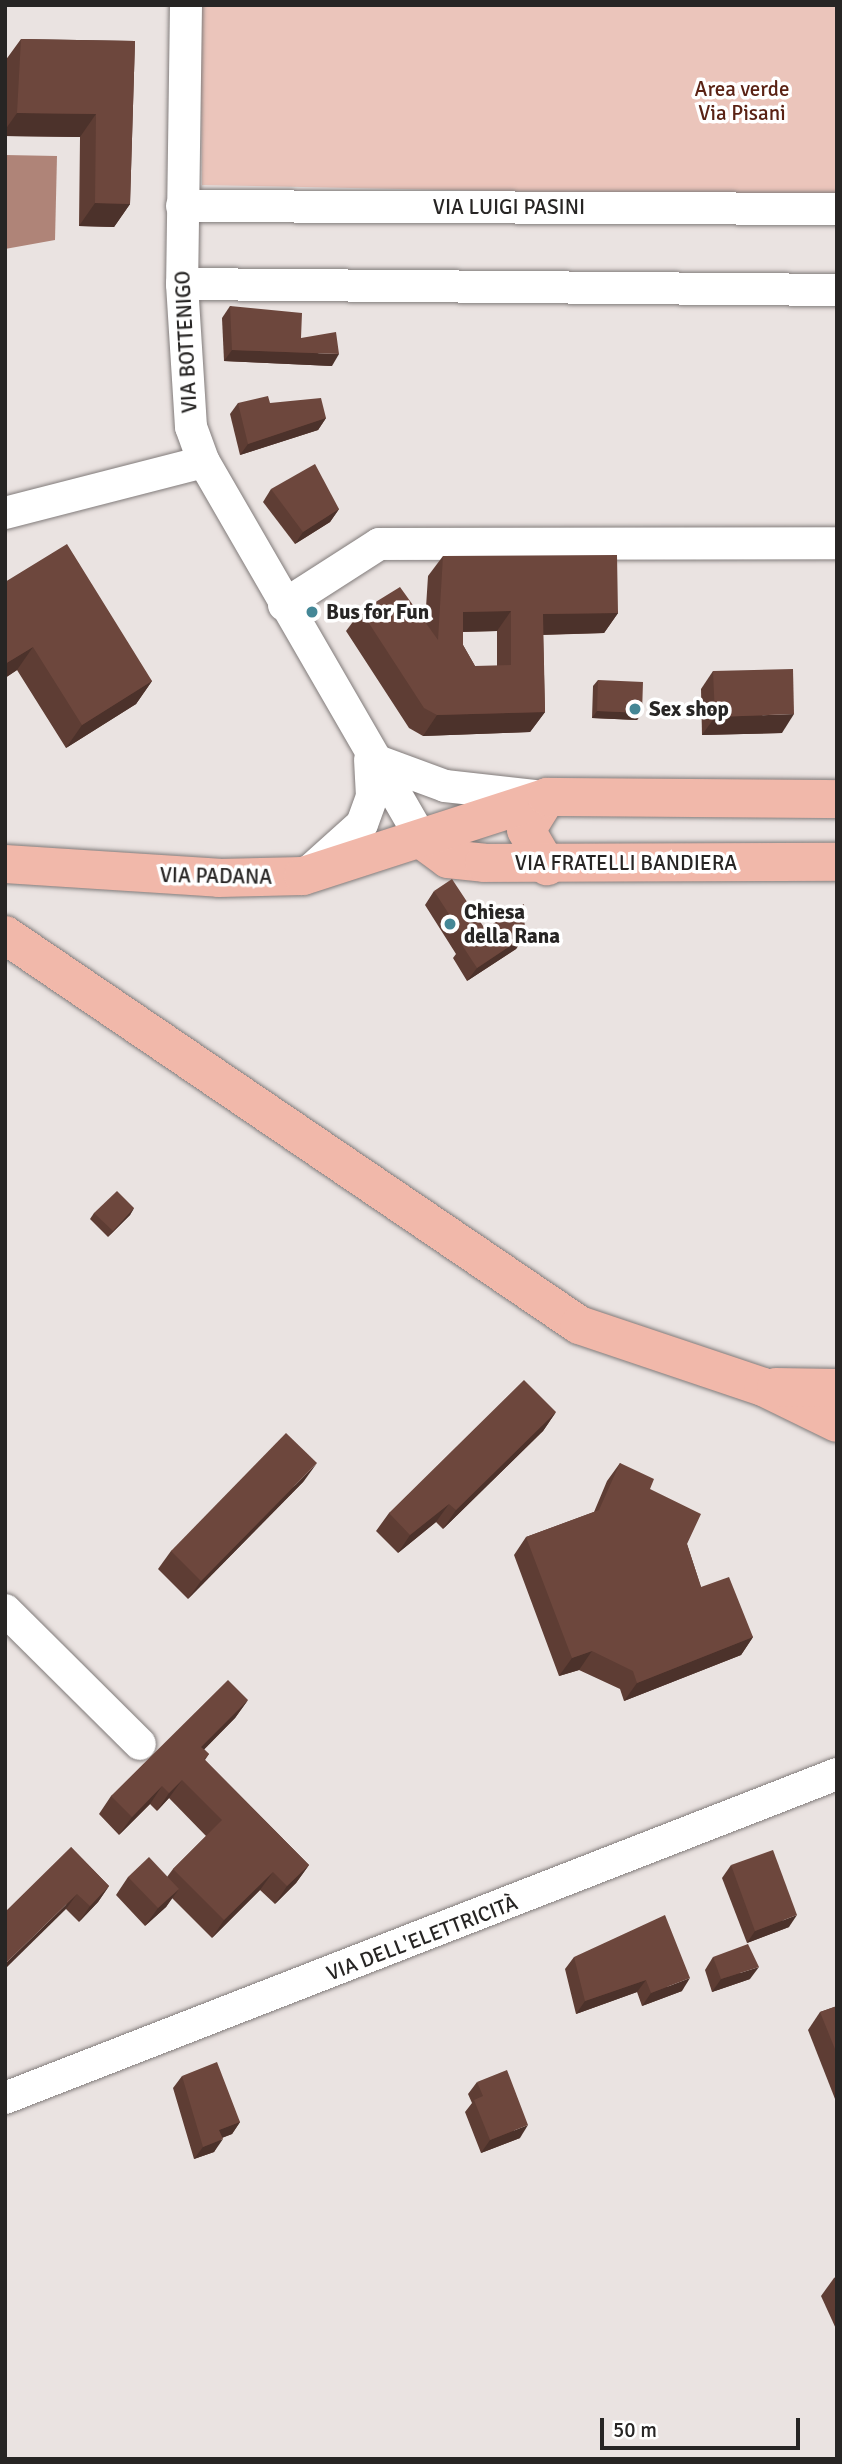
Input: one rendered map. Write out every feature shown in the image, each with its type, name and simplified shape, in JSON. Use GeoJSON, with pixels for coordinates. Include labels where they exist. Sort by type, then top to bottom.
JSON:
{"type":"FeatureCollection","features":[{"type":"Feature","properties":{"kind":"main road"},"geometry":{"type":"LineString","coordinates":[[422,840],[547,797],[837,799]]}},
{"type":"Feature","properties":{"kind":"main road"},"geometry":{"type":"LineString","coordinates":[[547,797],[526,830],[547,866]]}},
{"type":"Feature","properties":{"kind":"main road","name":"VIA FRATELLI BANDIERA"},"geometry":{"type":"LineString","coordinates":[[422,840],[448,859],[547,866],[837,862]]}},
{"type":"Feature","properties":{"kind":"main road","name":"VIA PADANA"},"geometry":{"type":"LineString","coordinates":[[5,864],[219,878],[303,876],[422,840]]}},
{"type":"Feature","properties":{"kind":"main road"},"geometry":{"type":"LineString","coordinates":[[5,935],[579,1325],[763,1387],[837,1423]]}},
{"type":"Feature","properties":{"kind":"main road"},"geometry":{"type":"LineString","coordinates":[[763,1387],[837,1388]]}},
{"type":"Feature","properties":{"kind":"street","name":"VIA BOTTENIGO"},"geometry":{"type":"LineString","coordinates":[[184,7],[182,284],[191,427],[204,462],[370,758]]}},
{"type":"Feature","properties":{"kind":"street","name":"VIA LUIGI PASINI"},"geometry":{"type":"LineString","coordinates":[[182,206],[837,209]]}},
{"type":"Feature","properties":{"kind":"street"},"geometry":{"type":"LineString","coordinates":[[182,284],[837,290]]}},
{"type":"Feature","properties":{"kind":"street"},"geometry":{"type":"LineString","coordinates":[[5,513],[204,462]]}},
{"type":"Feature","properties":{"kind":"street"},"geometry":{"type":"LineString","coordinates":[[284,605],[379,544],[837,543]]}},
{"type":"Feature","properties":{"kind":"street"},"geometry":{"type":"LineString","coordinates":[[303,876],[362,824],[372,797],[370,758],[445,786],[547,797]]}},
{"type":"Feature","properties":{"kind":"street","name":"VIA FRATELLI BANDIERA"},"geometry":{"type":"LineString","coordinates":[[370,758],[422,840]]}},
{"type":"Feature","properties":{"kind":"street"},"geometry":{"type":"LineString","coordinates":[[5,1610],[140,1744]]}},
{"type":"Feature","properties":{"kind":"street","name":"VIA DELL'ELETTRICITÀ"},"geometry":{"type":"LineString","coordinates":[[5,2098],[837,1774]]}},
{"type":"Feature","properties":{"kind":"green space","name":"Area verde Via Pisani"},"geometry":{"type":"Polygon","coordinates":[[[200,5],[837,5],[837,198],[202,185],[200,5]]]}},
{"type":"Feature","properties":{"kind":"shaded area"},"geometry":{"type":"Polygon","coordinates":[[[5,155],[57,156],[55,240],[5,249],[5,155]]]}},
{"type":"Feature","properties":{"kind":"building"},"geometry":{"type":"Polygon","coordinates":[[[21,39],[135,41],[130,204],[95,203],[96,114],[17,113],[21,39]]]}},
{"type":"Feature","properties":{"kind":"building"},"geometry":{"type":"Polygon","coordinates":[[[230,306],[302,313],[301,338],[336,332],[339,354],[232,350],[230,306]]]}},
{"type":"Feature","properties":{"kind":"building"},"geometry":{"type":"Polygon","coordinates":[[[268,396],[270,403],[321,398],[326,418],[248,444],[238,403],[268,396]]]}},
{"type":"Feature","properties":{"kind":"building"},"geometry":{"type":"Polygon","coordinates":[[[315,464],[339,509],[303,532],[271,489],[315,464]]]}},
{"type":"Feature","properties":{"kind":"building"},"geometry":{"type":"Polygon","coordinates":[[[67,544],[152,681],[82,725],[33,647],[5,664],[5,582],[67,544]]]}},
{"type":"Feature","properties":{"kind":"building"},"geometry":{"type":"Polygon","coordinates":[[[617,555],[618,613],[543,614],[545,712],[437,715],[424,708],[361,611],[400,587],[438,640],[443,556],[617,555]],[[511,611],[463,612],[463,645],[475,666],[511,665],[511,611]]]}},
{"type":"Feature","properties":{"kind":"building"},"geometry":{"type":"Polygon","coordinates":[[[793,669],[794,714],[715,717],[713,671],[793,669]]]}},
{"type":"Feature","properties":{"kind":"building"},"geometry":{"type":"Polygon","coordinates":[[[598,680],[643,682],[642,713],[597,711],[598,680]]]}},
{"type":"Feature","properties":{"kind":"building"},"geometry":{"type":"Polygon","coordinates":[[[452,879],[485,929],[524,904],[525,936],[477,968],[462,945],[467,942],[434,891],[452,879]]]}},
{"type":"Feature","properties":{"kind":"building"},"geometry":{"type":"Polygon","coordinates":[[[117,1191],[134,1208],[113,1231],[94,1213],[117,1191]]]}},
{"type":"Feature","properties":{"kind":"building"},"geometry":{"type":"Polygon","coordinates":[[[524,1380],[556,1412],[456,1510],[449,1504],[410,1535],[389,1513],[524,1380]]]}},
{"type":"Feature","properties":{"kind":"building"},"geometry":{"type":"Polygon","coordinates":[[[286,1433],[317,1463],[201,1581],[171,1551],[286,1433]]]}},
{"type":"Feature","properties":{"kind":"building"},"geometry":{"type":"Polygon","coordinates":[[[620,1463],[654,1479],[650,1489],[701,1514],[687,1544],[701,1587],[729,1577],[753,1637],[637,1683],[633,1671],[592,1651],[572,1658],[526,1537],[599,1510],[620,1463]]]}},
{"type":"Feature","properties":{"kind":"building"},"geometry":{"type":"Polygon","coordinates":[[[228,1680],[248,1700],[201,1747],[209,1754],[204,1759],[309,1865],[287,1886],[273,1872],[224,1920],[173,1869],[222,1820],[182,1780],[169,1793],[162,1786],[132,1817],[111,1796],[228,1680]]]}},
{"type":"Feature","properties":{"kind":"building"},"geometry":{"type":"Polygon","coordinates":[[[71,1847],[109,1886],[90,1906],[77,1894],[5,1964],[5,1912],[71,1847]]]}},
{"type":"Feature","properties":{"kind":"building"},"geometry":{"type":"Polygon","coordinates":[[[773,1850],[797,1915],[755,1931],[731,1865],[773,1850]]]}},
{"type":"Feature","properties":{"kind":"building"},"geometry":{"type":"Polygon","coordinates":[[[149,1857],[179,1889],[158,1908],[128,1877],[149,1857]]]}},
{"type":"Feature","properties":{"kind":"building"},"geometry":{"type":"Polygon","coordinates":[[[665,1915],[690,1978],[651,1993],[646,1980],[585,2001],[574,1957],[665,1915]]]}},
{"type":"Feature","properties":{"kind":"building"},"geometry":{"type":"Polygon","coordinates":[[[748,1944],[759,1967],[721,1979],[713,1957],[748,1944]]]}},
{"type":"Feature","properties":{"kind":"building"},"geometry":{"type":"Polygon","coordinates":[[[837,2006],[837,2054],[820,2012],[837,2006]]]}},
{"type":"Feature","properties":{"kind":"building"},"geometry":{"type":"Polygon","coordinates":[[[217,2062],[240,2122],[219,2130],[223,2139],[203,2147],[182,2076],[217,2062]]]}},
{"type":"Feature","properties":{"kind":"building"},"geometry":{"type":"Polygon","coordinates":[[[507,2070],[528,2125],[490,2140],[474,2100],[483,2096],[477,2082],[507,2070]]]}},
{"type":"Feature","properties":{"kind":"place","name":"Bus for Fun"},"geometry":{"type":"Point","coordinates":[312,612]}},
{"type":"Feature","properties":{"kind":"place","name":"Sex shop"},"geometry":{"type":"Point","coordinates":[635,709]}},
{"type":"Feature","properties":{"kind":"place","name":"Chiesa della Rana"},"geometry":{"type":"Point","coordinates":[450,924]}}]}
